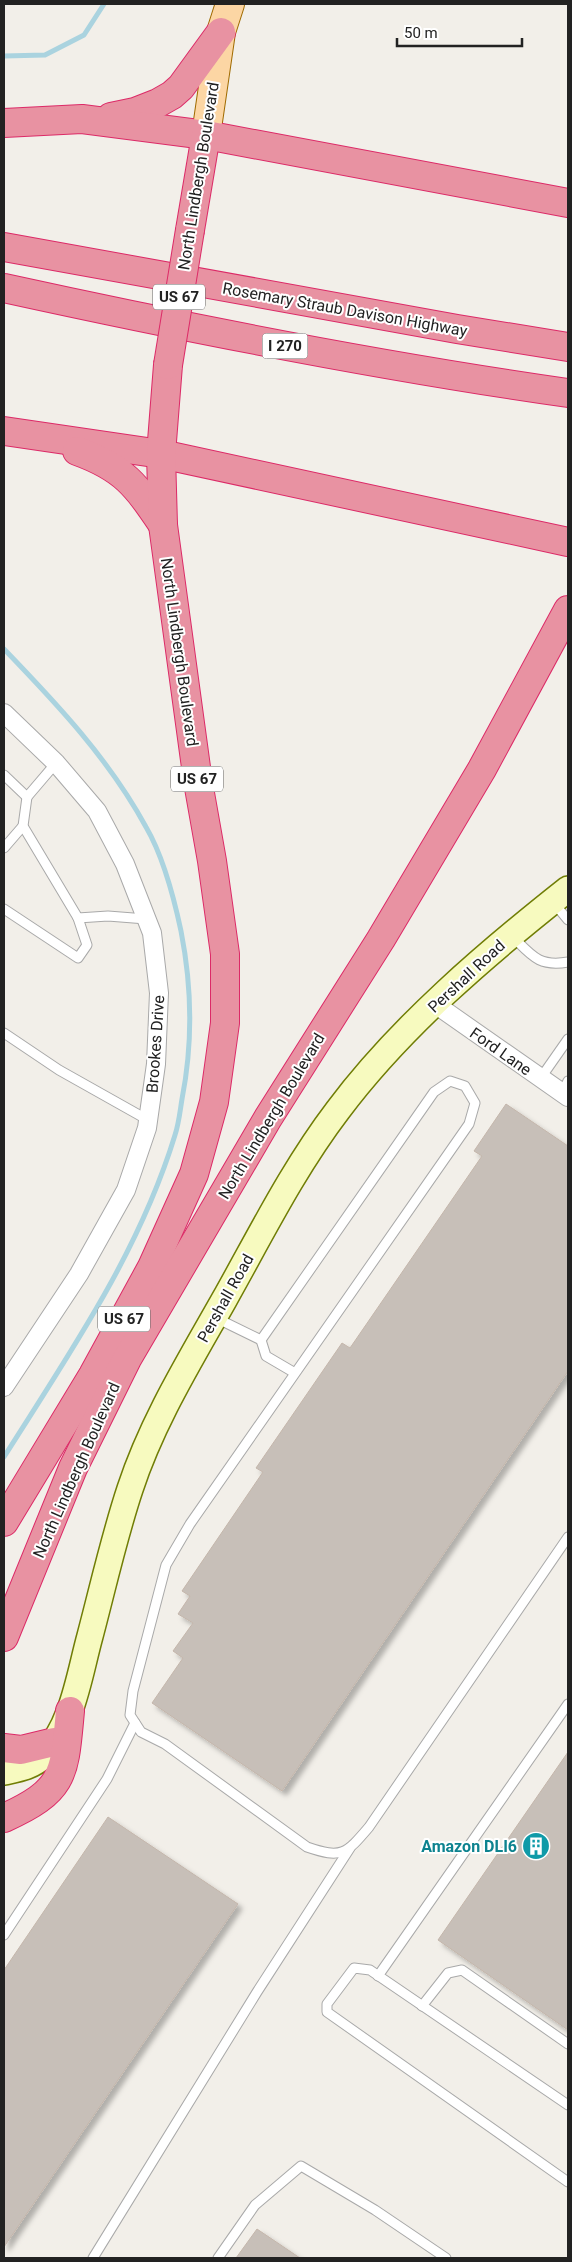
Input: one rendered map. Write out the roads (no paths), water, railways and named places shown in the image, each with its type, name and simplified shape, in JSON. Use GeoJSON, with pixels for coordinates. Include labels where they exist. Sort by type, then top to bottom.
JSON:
{"type":"FeatureCollection","features":[{"type":"Feature","properties":{"kind":"highway"},"geometry":{"type":"LineString","coordinates":[[95,121],[135,112],[158,104],[172,95],[181,87],[221,32]]}},
{"type":"Feature","properties":{"kind":"highway"},"geometry":{"type":"LineString","coordinates":[[140,126],[166,118],[182,108],[192,94],[221,32]]}},
{"type":"Feature","properties":{"kind":"highway"},"geometry":{"type":"LineString","coordinates":[[4,123],[82,119],[206,135],[568,203]]}},
{"type":"Feature","properties":{"kind":"highway","name":"North Lindbergh Boulevard"},"geometry":{"type":"LineString","coordinates":[[4,1522],[93,1375],[152,1267],[194,1174],[214,1102],[225,1023],[225,954],[212,861],[198,782],[163,525],[161,454],[168,365],[206,135]]}},
{"type":"Feature","properties":{"kind":"highway","name":"Rosemary Straub Davison Highway"},"geometry":{"type":"LineString","coordinates":[[4,247],[568,347]]}},
{"type":"Feature","properties":{"kind":"highway","name":"I 270"},"geometry":{"type":"LineString","coordinates":[[4,288],[261,342],[465,378],[568,393]]}},
{"type":"Feature","properties":{"kind":"highway"},"geometry":{"type":"LineString","coordinates":[[16,432],[161,454],[568,542]]}},
{"type":"Feature","properties":{"kind":"highway"},"geometry":{"type":"LineString","coordinates":[[16,432],[98,458],[118,470],[141,493],[163,525]]}},
{"type":"Feature","properties":{"kind":"highway","name":"North Lindbergh Boulevard"},"geometry":{"type":"LineString","coordinates":[[4,1637],[73,1468],[127,1360],[268,1118],[381,939],[482,769],[568,610]]}},
{"type":"Feature","properties":{"kind":"highway"},"geometry":{"type":"LineString","coordinates":[[4,1818],[39,1800],[55,1785],[64,1765],[70,1711]]}},
{"type":"Feature","properties":{"kind":"highway"},"geometry":{"type":"LineString","coordinates":[[4,1748],[21,1750],[54,1742]]}},
{"type":"Feature","properties":{"kind":"main road","name":"North Lindbergh Boulevard"},"geometry":{"type":"LineString","coordinates":[[206,135],[221,32],[230,4]]}},
{"type":"Feature","properties":{"kind":"street","name":"Brookes Drive"},"geometry":{"type":"LineString","coordinates":[[4,713],[56,763],[97,811],[125,864],[152,933],[159,993],[156,1064],[148,1120],[126,1190],[79,1274],[4,1387]]}},
{"type":"Feature","properties":{"kind":"street","name":"Pershall Road"},"geometry":{"type":"LineString","coordinates":[[4,1772],[27,1767],[42,1757],[54,1742],[70,1711],[115,1541],[144,1450],[165,1405],[278,1201],[336,1112],[363,1077],[435,1004],[511,935],[560,895]]}},
{"type":"Feature","properties":{"kind":"street","name":"Ford Lane"},"geometry":{"type":"LineString","coordinates":[[435,1004],[540,1079],[566,1090]]}},
{"type":"Feature","properties":{"kind":"lane"},"geometry":{"type":"LineString","coordinates":[[4,848],[23,826],[27,797],[56,763]]}},
{"type":"Feature","properties":{"kind":"lane"},"geometry":{"type":"LineString","coordinates":[[4,775],[27,797]]}},
{"type":"Feature","properties":{"kind":"lane"},"geometry":{"type":"LineString","coordinates":[[4,909],[78,958],[87,945],[78,918],[23,826]]}},
{"type":"Feature","properties":{"kind":"lane"},"geometry":{"type":"LineString","coordinates":[[560,895],[568,920]]}},
{"type":"Feature","properties":{"kind":"lane"},"geometry":{"type":"LineString","coordinates":[[78,918],[108,916],[146,919]]}},
{"type":"Feature","properties":{"kind":"lane"},"geometry":{"type":"LineString","coordinates":[[511,935],[536,960],[546,963],[568,962]]}},
{"type":"Feature","properties":{"kind":"lane"},"geometry":{"type":"LineString","coordinates":[[4,1033],[59,1070],[148,1120]]}},
{"type":"Feature","properties":{"kind":"lane"},"geometry":{"type":"LineString","coordinates":[[540,1079],[566,1045]]}},
{"type":"Feature","properties":{"kind":"lane"},"geometry":{"type":"LineString","coordinates":[[261,1340],[434,1092],[450,1081],[465,1086],[475,1103],[469,1124],[190,1524],[166,1564],[133,1691],[130,1715],[141,1732],[165,1744],[307,1846],[329,1854],[350,1848]]}},
{"type":"Feature","properties":{"kind":"lane"},"geometry":{"type":"LineString","coordinates":[[214,1318],[261,1340],[266,1356],[295,1373]]}},
{"type":"Feature","properties":{"kind":"lane"},"geometry":{"type":"LineString","coordinates":[[93,2258],[257,1992],[350,1848],[369,1827],[568,1538]]}},
{"type":"Feature","properties":{"kind":"lane"},"geometry":{"type":"LineString","coordinates":[[378,1976],[568,1704]]}},
{"type":"Feature","properties":{"kind":"lane"},"geometry":{"type":"LineString","coordinates":[[4,1935],[107,1779],[135,1723]]}},
{"type":"Feature","properties":{"kind":"lane"},"geometry":{"type":"LineString","coordinates":[[568,2106],[370,1970],[354,1968],[326,2004],[327,2012],[568,2182]]}},
{"type":"Feature","properties":{"kind":"lane"},"geometry":{"type":"LineString","coordinates":[[422,2006],[448,1973],[462,1970],[568,2044]]}},
{"type":"Feature","properties":{"kind":"lane"},"geometry":{"type":"LineString","coordinates":[[218,2258],[255,2205],[301,2166],[375,2210],[446,2258]]}},
{"type":"Feature","properties":{"kind":"waterway"},"geometry":{"type":"LineString","coordinates":[[4,56],[45,55],[84,35],[104,4]]}},
{"type":"Feature","properties":{"kind":"waterway"},"geometry":{"type":"LineString","coordinates":[[4,649],[43,690],[99,755],[116,778],[152,838],[167,877],[181,931],[185,952],[190,1015],[186,1078],[175,1135],[142,1221],[100,1302],[4,1457]]}},
{"type":"Feature","properties":{"kind":"place","name":"Amazon DLI6"},"geometry":{"type":"Point","coordinates":[536,1846]}}]}
